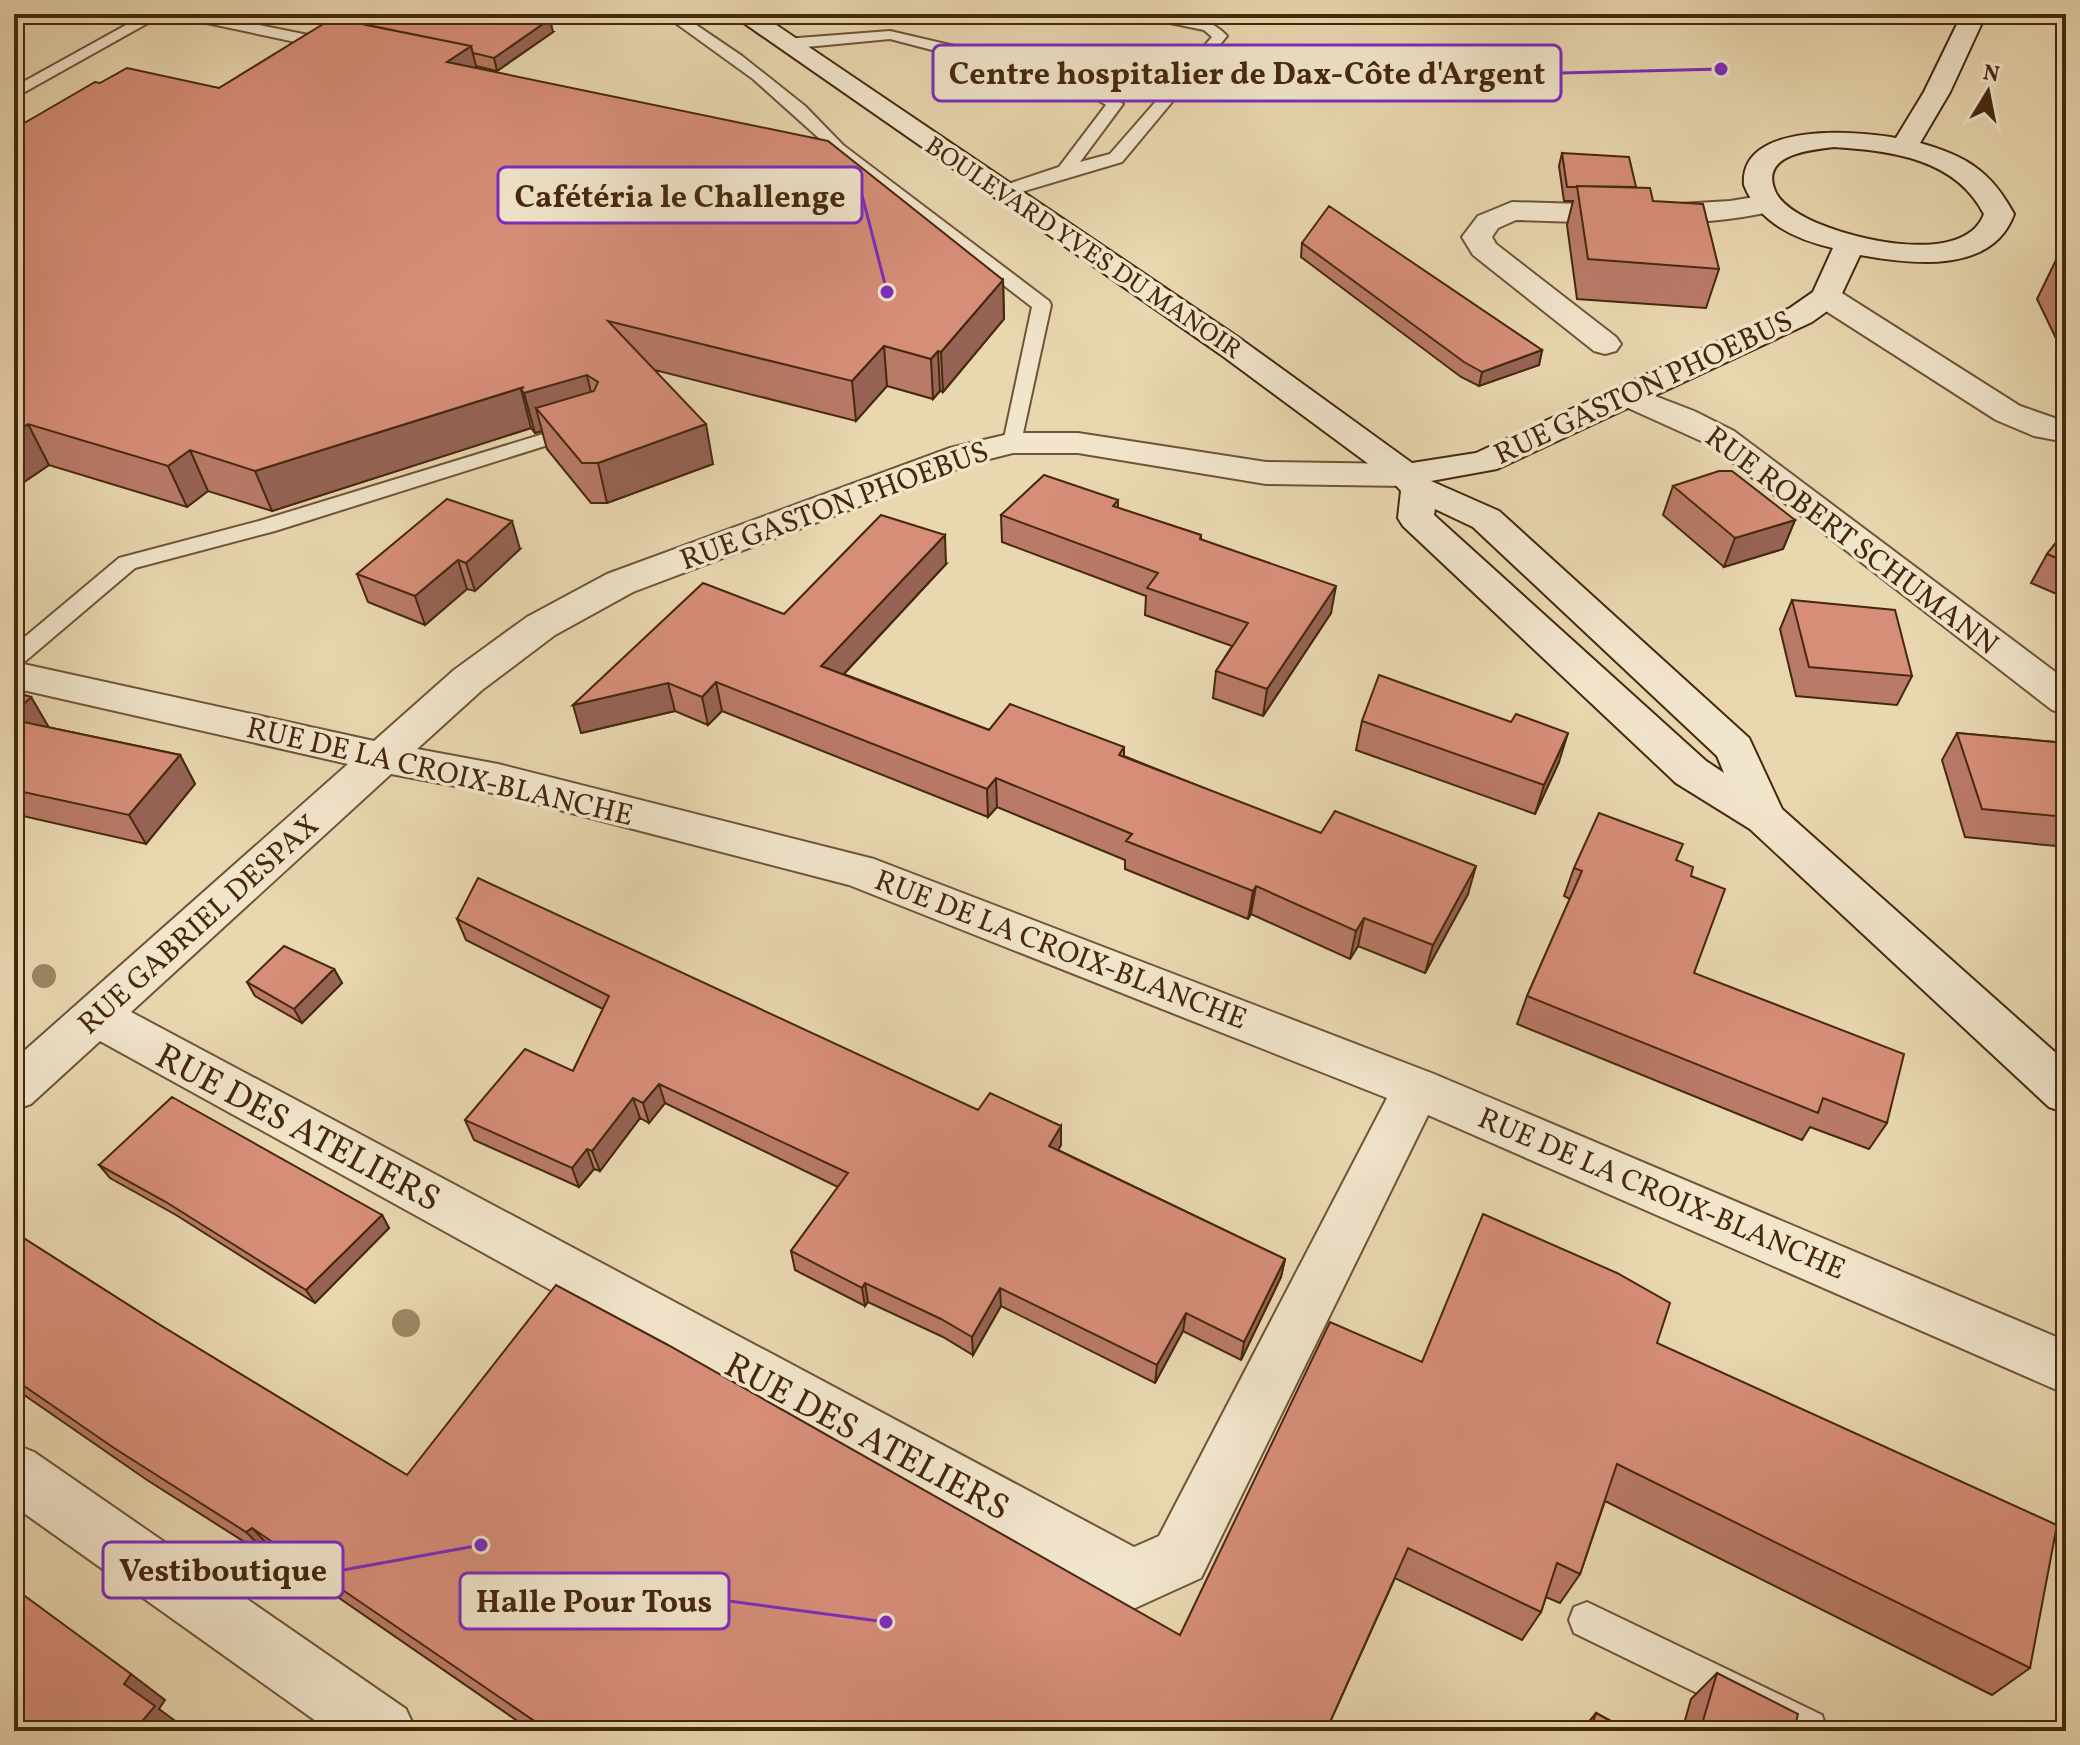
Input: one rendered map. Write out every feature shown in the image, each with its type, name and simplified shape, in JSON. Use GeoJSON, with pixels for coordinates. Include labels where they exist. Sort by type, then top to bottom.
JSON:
{"type":"FeatureCollection","features":[{"type":"Feature","properties":{"kind":"street","name":"BOULEVARD YVES DU MANOIR"},"geometry":{"type":"LineString","coordinates":[[743,14],[1231,347],[1412,482]]}},
{"type":"Feature","properties":{"kind":"street"},"geometry":{"type":"LineString","coordinates":[[1904,147],[1937,92],[1974,14]]}},
{"type":"Feature","properties":{"kind":"street"},"geometry":{"type":"LineString","coordinates":[[1834,139],[1904,147],[1941,159],[1972,176],[1992,195],[1999,214],[1991,232],[1969,245],[1934,253],[1892,252],[1849,245],[1815,234],[1787,220],[1767,204],[1758,189],[1756,175],[1762,163],[1778,151],[1803,143],[1834,139]]}},
{"type":"Feature","properties":{"kind":"street"},"geometry":{"type":"LineString","coordinates":[[1605,344],[1484,249],[1477,237],[1488,222],[1512,211],[1647,215],[1730,210],[1767,204]]}},
{"type":"Feature","properties":{"kind":"street","name":"RUE GASTON PHOEBUS"},"geometry":{"type":"LineString","coordinates":[[381,757],[501,653],[541,626],[620,583],[962,455],[1013,443],[1078,443],[1266,473],[1412,482],[1485,462],[1801,315],[1826,297],[1849,245]]}},
{"type":"Feature","properties":{"kind":"street"},"geometry":{"type":"LineString","coordinates":[[1826,297],[2008,413],[2046,429],[2066,432]]}},
{"type":"Feature","properties":{"kind":"street","name":"RUE ROBERT SCHUMANN"},"geometry":{"type":"LineString","coordinates":[[1629,396],[1722,438],[1807,506],[2066,700]]}},
{"type":"Feature","properties":{"kind":"street"},"geometry":{"type":"LineString","coordinates":[[1412,482],[1416,518],[1691,772],[1765,818],[2066,1092]]}},
{"type":"Feature","properties":{"kind":"street","name":"RUE DE LA CROIX-BLANCHE"},"geometry":{"type":"LineString","coordinates":[[14,675],[381,757],[498,779],[858,871],[1417,1088],[2065,1366]]}},
{"type":"Feature","properties":{"kind":"street","name":"RUE GABRIEL DESPAX"},"geometry":{"type":"LineString","coordinates":[[14,1090],[381,757]]}},
{"type":"Feature","properties":{"kind":"street","name":"RUE DES ATELIERS"},"geometry":{"type":"LineString","coordinates":[[96,1016],[1133,1579],[1180,1557],[1417,1088]]}},
{"type":"Feature","properties":{"kind":"street"},"geometry":{"type":"LineString","coordinates":[[14,1472],[384,1731]]}},
{"type":"Feature","properties":{"kind":"lane"},"geometry":{"type":"LineString","coordinates":[[14,93],[157,14]]}},
{"type":"Feature","properties":{"kind":"lane"},"geometry":{"type":"LineString","coordinates":[[183,14],[348,48]]}},
{"type":"Feature","properties":{"kind":"lane"},"geometry":{"type":"LineString","coordinates":[[670,14],[807,114],[837,148],[1042,305],[1013,443]]}},
{"type":"Feature","properties":{"kind":"lane"},"geometry":{"type":"LineString","coordinates":[[1005,191],[1116,158],[1220,36],[1209,27],[1146,14]]}},
{"type":"Feature","properties":{"kind":"lane"},"geometry":{"type":"LineString","coordinates":[[785,44],[894,30],[963,53],[1033,59],[1062,72]]}},
{"type":"Feature","properties":{"kind":"lane"},"geometry":{"type":"LineString","coordinates":[[1065,171],[1115,104],[1080,82]]}},
{"type":"Feature","properties":{"kind":"lane"},"geometry":{"type":"LineString","coordinates":[[792,139],[837,148]]}},
{"type":"Feature","properties":{"kind":"lane"},"geometry":{"type":"LineString","coordinates":[[14,658],[127,563],[267,526],[595,424]]}},
{"type":"Feature","properties":{"kind":"lane"},"geometry":{"type":"LineString","coordinates":[[1587,1620],[1809,1728],[1808,1731]]}},
{"type":"Feature","properties":{"kind":"building"},"geometry":{"type":"Polygon","coordinates":[[[383,14],[525,14],[550,19],[494,58],[473,53],[471,46],[366,25],[383,14]]]}},
{"type":"Feature","properties":{"kind":"building"},"geometry":{"type":"Polygon","coordinates":[[[333,18],[471,46],[447,62],[828,141],[1003,280],[941,352],[938,351],[931,359],[884,346],[852,381],[608,321],[706,424],[598,463],[582,463],[536,408],[594,391],[598,382],[587,375],[524,393],[521,389],[524,387],[255,471],[190,450],[168,466],[28,424],[14,434],[14,129],[95,82],[100,83],[127,68],[219,88],[333,18]]]}},
{"type":"Feature","properties":{"kind":"building"},"geometry":{"type":"Polygon","coordinates":[[[1562,153],[1629,157],[1636,187],[1567,187],[1562,153]]]}},
{"type":"Feature","properties":{"kind":"building"},"geometry":{"type":"Polygon","coordinates":[[[1577,186],[1650,188],[1653,201],[1703,204],[1719,269],[1588,259],[1577,186]]]}},
{"type":"Feature","properties":{"kind":"building"},"geometry":{"type":"Polygon","coordinates":[[[1329,206],[1542,350],[1482,372],[1464,362],[1302,243],[1329,206]]]}},
{"type":"Feature","properties":{"kind":"building"},"geometry":{"type":"Polygon","coordinates":[[[2056,260],[2066,260],[2066,278],[2056,260]]]}},
{"type":"Feature","properties":{"kind":"building"},"geometry":{"type":"Polygon","coordinates":[[[1719,471],[1732,471],[1795,520],[1735,538],[1673,486],[1719,471]]]}},
{"type":"Feature","properties":{"kind":"building"},"geometry":{"type":"Polygon","coordinates":[[[1044,475],[1118,500],[1113,506],[1201,535],[1200,539],[1336,586],[1267,689],[1216,671],[1248,623],[1147,588],[1158,573],[1001,515],[1044,475]]]}},
{"type":"Feature","properties":{"kind":"building"},"geometry":{"type":"Polygon","coordinates":[[[447,499],[512,521],[466,563],[458,560],[415,596],[357,574],[447,499]]]}},
{"type":"Feature","properties":{"kind":"building"},"geometry":{"type":"Polygon","coordinates":[[[881,515],[945,535],[821,666],[989,730],[1010,704],[1124,747],[1119,755],[1321,833],[1335,811],[1476,866],[1433,945],[1364,918],[1356,931],[1256,886],[1253,891],[1126,841],[1132,834],[996,778],[987,789],[716,682],[702,697],[668,683],[573,705],[703,583],[784,614],[881,515]]]}},
{"type":"Feature","properties":{"kind":"building"},"geometry":{"type":"Polygon","coordinates":[[[2066,530],[2066,562],[2047,554],[2066,530]]]}},
{"type":"Feature","properties":{"kind":"building"},"geometry":{"type":"Polygon","coordinates":[[[1792,600],[1895,610],[1912,676],[1809,667],[1792,600]]]}},
{"type":"Feature","properties":{"kind":"building"},"geometry":{"type":"Polygon","coordinates":[[[1379,675],[1511,722],[1516,714],[1568,733],[1544,785],[1362,721],[1379,675]]]}},
{"type":"Feature","properties":{"kind":"building"},"geometry":{"type":"Polygon","coordinates":[[[14,692],[31,697],[14,713],[14,692]]]}},
{"type":"Feature","properties":{"kind":"building"},"geometry":{"type":"Polygon","coordinates":[[[14,720],[180,755],[129,815],[14,790],[14,720]]]}},
{"type":"Feature","properties":{"kind":"building"},"geometry":{"type":"Polygon","coordinates":[[[1957,733],[2066,743],[2066,817],[1982,809],[1957,733]]]}},
{"type":"Feature","properties":{"kind":"building"},"geometry":{"type":"Polygon","coordinates":[[[1599,813],[1683,844],[1676,860],[1693,867],[1691,876],[1725,889],[1694,973],[1904,1054],[1887,1123],[1823,1098],[1818,1113],[1527,996],[1582,871],[1574,868],[1599,813]]]}},
{"type":"Feature","properties":{"kind":"building"},"geometry":{"type":"Polygon","coordinates":[[[478,878],[978,1110],[990,1093],[1061,1126],[1049,1146],[1285,1259],[1244,1342],[1186,1313],[1157,1365],[1000,1288],[972,1337],[941,1319],[865,1283],[862,1288],[791,1251],[848,1173],[659,1084],[643,1103],[633,1098],[592,1151],[587,1149],[572,1168],[465,1120],[525,1049],[573,1071],[609,996],[457,919],[478,878]]]}},
{"type":"Feature","properties":{"kind":"building"},"geometry":{"type":"Polygon","coordinates":[[[284,946],[334,969],[294,1009],[247,982],[284,946]]]}},
{"type":"Feature","properties":{"kind":"building"},"geometry":{"type":"Polygon","coordinates":[[[172,1097],[382,1215],[306,1290],[166,1202],[99,1165],[172,1097]]]}},
{"type":"Feature","properties":{"kind":"building"},"geometry":{"type":"Polygon","coordinates":[[[1483,1214],[1617,1273],[1670,1303],[1657,1343],[2057,1525],[2030,1668],[1617,1464],[1580,1574],[1557,1563],[1541,1612],[1408,1548],[1326,1731],[549,1731],[252,1528],[246,1532],[114,1448],[14,1379],[14,1232],[407,1475],[556,1285],[668,1345],[1180,1635],[1330,1322],[1422,1362],[1483,1214]]]}},
{"type":"Feature","properties":{"kind":"building"},"geometry":{"type":"Polygon","coordinates":[[[14,1588],[131,1674],[124,1684],[155,1706],[134,1731],[14,1731],[14,1588]]]}},
{"type":"Feature","properties":{"kind":"building"},"geometry":{"type":"Polygon","coordinates":[[[1717,1673],[1798,1714],[1794,1731],[1700,1731],[1717,1673]]]}},
{"type":"Feature","properties":{"kind":"building"},"geometry":{"type":"Polygon","coordinates":[[[1596,1713],[1629,1731],[1590,1731],[1596,1713]]]}},
{"type":"Feature","properties":{"kind":"place","name":"Centre hospitalier de Dax-Côte d'Argent"},"geometry":{"type":"Point","coordinates":[1721,69]}},
{"type":"Feature","properties":{"kind":"place","name":"Cafétéria le Challenge"},"geometry":{"type":"Point","coordinates":[887,292]}},
{"type":"Feature","properties":{"kind":"place","name":"Vestiboutique"},"geometry":{"type":"Point","coordinates":[481,1545]}},
{"type":"Feature","properties":{"kind":"place","name":"Halle Pour Tous"},"geometry":{"type":"Point","coordinates":[886,1622]}}]}
